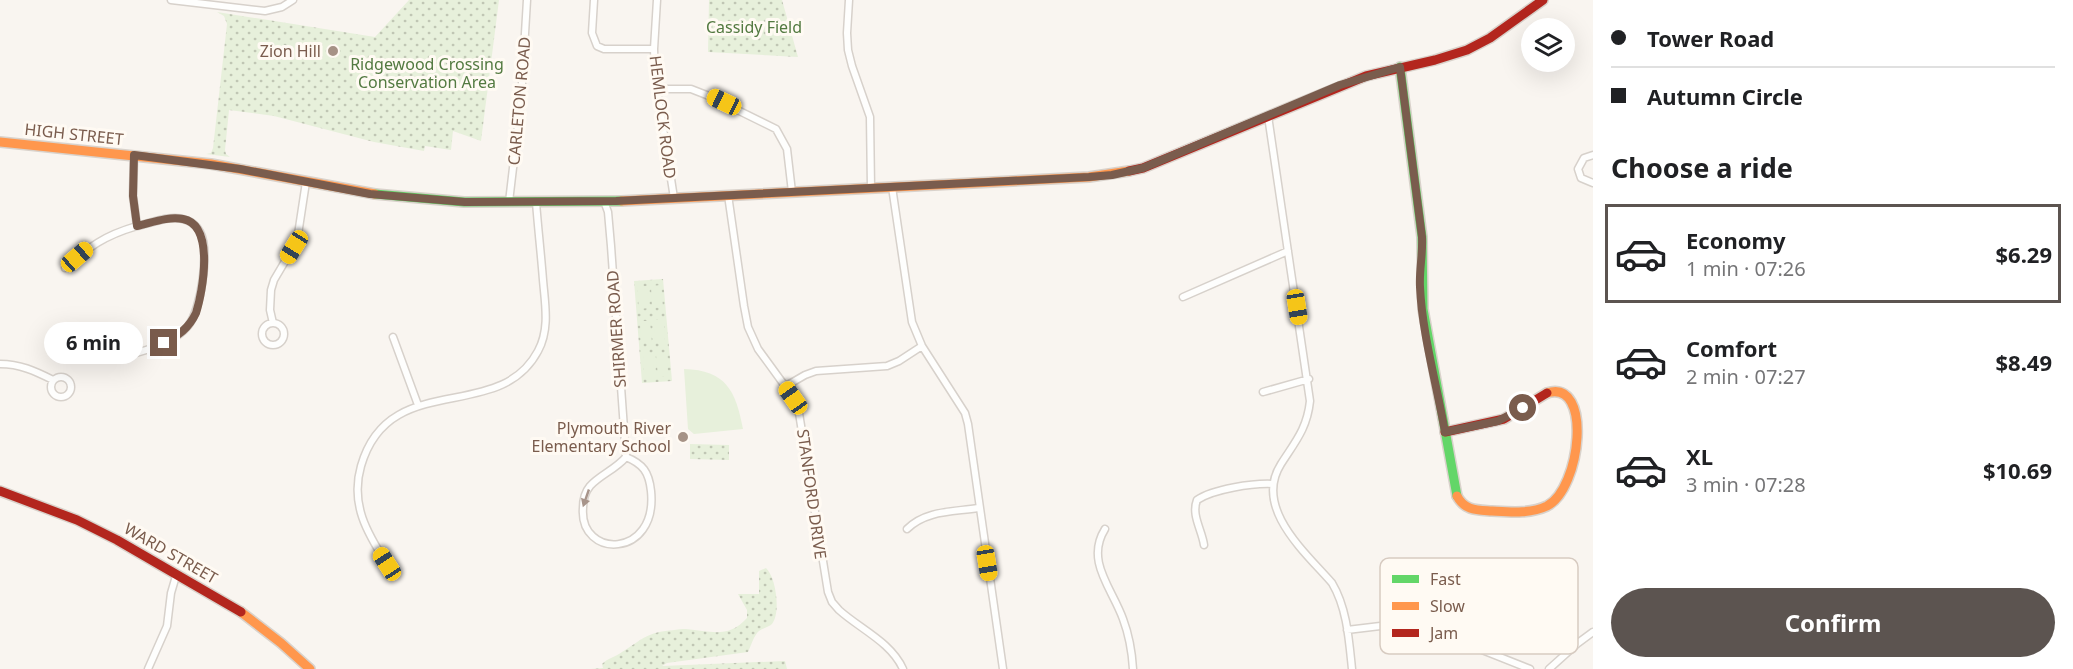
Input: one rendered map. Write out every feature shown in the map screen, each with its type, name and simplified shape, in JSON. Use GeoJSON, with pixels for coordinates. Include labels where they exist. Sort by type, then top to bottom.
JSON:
{"type":"FeatureCollection","features":[{"type":"Feature","properties":{"kind":"main road","name":"HIGH STREET"},"geometry":{"type":"LineString","coordinates":[[0,142],[134,155],[240,169],[392,197],[442,201],[604,201],[1089,177],[1122,173],[1163,161],[1347,82],[1467,50],[1490,38],[1544,0]]}},
{"type":"Feature","properties":{"kind":"main road"},"geometry":{"type":"LineString","coordinates":[[1400,67],[1422,237],[1420,287],[1428,342],[1455,489],[1461,503],[1465,507],[1476,510],[1525,513],[1547,506],[1564,491],[1570,482],[1586,420],[1581,406],[1575,399],[1569,394],[1553,392],[1544,394],[1506,418],[1445,432]]}},
{"type":"Feature","properties":{"kind":"main road","name":"WARD STREET"},"geometry":{"type":"LineString","coordinates":[[0,491],[98,530],[245,614],[310,669]]}},
{"type":"Feature","properties":{"kind":"street"},"geometry":{"type":"LineString","coordinates":[[171,0],[265,11],[282,7],[293,0]]}},
{"type":"Feature","properties":{"kind":"street","name":"CARLETON ROAD"},"geometry":{"type":"LineString","coordinates":[[509,202],[521,100],[527,0]]}},
{"type":"Feature","properties":{"kind":"street"},"geometry":{"type":"LineString","coordinates":[[594,0],[592,33],[597,46],[608,49],[654,49]]}},
{"type":"Feature","properties":{"kind":"street","name":"HEMLOCK ROAD"},"geometry":{"type":"LineString","coordinates":[[657,0],[654,49],[657,89],[674,198]]}},
{"type":"Feature","properties":{"kind":"street"},"geometry":{"type":"LineString","coordinates":[[849,0],[847,33],[849,50],[852,66],[870,117],[871,188]]}},
{"type":"Feature","properties":{"kind":"street"},"geometry":{"type":"LineString","coordinates":[[657,89],[669,87],[691,89],[776,129],[787,148],[792,192]]}},
{"type":"Feature","properties":{"kind":"street"},"geometry":{"type":"LineString","coordinates":[[1268,116],[1309,379],[1310,401],[1304,430],[1278,468],[1273,484],[1274,500],[1280,518],[1290,535],[1335,588],[1342,606],[1352,669]]}},
{"type":"Feature","properties":{"kind":"street"},"geometry":{"type":"LineString","coordinates":[[134,155],[133,196],[137,226]]}},
{"type":"Feature","properties":{"kind":"street"},"geometry":{"type":"LineString","coordinates":[[1593,155],[1584,158],[1578,169],[1581,178],[1593,183]]}},
{"type":"Feature","properties":{"kind":"street"},"geometry":{"type":"LineString","coordinates":[[273,323],[270,310],[271,290],[274,280],[297,241],[306,182]]}},
{"type":"Feature","properties":{"kind":"street"},"geometry":{"type":"LineString","coordinates":[[892,187],[912,321],[922,346],[965,413],[1003,669]]}},
{"type":"Feature","properties":{"kind":"street","name":"STANFORD DRIVE"},"geometry":{"type":"LineString","coordinates":[[728,195],[748,327],[758,349],[786,386],[798,407],[828,592],[832,602],[839,610],[894,654],[903,669]]}},
{"type":"Feature","properties":{"kind":"street","name":"SHIRMER ROAD"},"geometry":{"type":"LineString","coordinates":[[604,201],[608,212],[611,246],[626,457]]}},
{"type":"Feature","properties":{"kind":"street"},"geometry":{"type":"LineString","coordinates":[[387,564],[370,538],[361,516],[357,493],[359,472],[365,454],[376,436],[397,416],[418,405],[504,385],[525,370],[539,350],[546,317],[536,202]]}},
{"type":"Feature","properties":{"kind":"street"},"geometry":{"type":"LineString","coordinates":[[65,268],[96,242],[137,226],[170,218],[189,221],[200,232],[204,256],[198,306],[188,327],[177,336],[154,348],[136,353]]}},
{"type":"Feature","properties":{"kind":"street"},"geometry":{"type":"LineString","coordinates":[[1183,297],[1288,251]]}},
{"type":"Feature","properties":{"kind":"street"},"geometry":{"type":"LineString","coordinates":[[393,337],[418,405]]}},
{"type":"Feature","properties":{"kind":"street"},"geometry":{"type":"LineString","coordinates":[[786,386],[816,371],[887,366],[922,346]]}},
{"type":"Feature","properties":{"kind":"street"},"geometry":{"type":"LineString","coordinates":[[0,364],[11,364],[29,369],[53,381]]}},
{"type":"Feature","properties":{"kind":"street"},"geometry":{"type":"LineString","coordinates":[[1263,392],[1309,379]]}},
{"type":"Feature","properties":{"kind":"street"},"geometry":{"type":"LineString","coordinates":[[626,457],[638,462],[647,476],[652,499],[649,520],[642,533],[629,541],[615,544],[604,543],[587,532],[582,515],[583,504],[590,486],[626,457]]}},
{"type":"Feature","properties":{"kind":"street"},"geometry":{"type":"LineString","coordinates":[[1204,545],[1195,511],[1197,500],[1241,487],[1262,483],[1273,484]]}},
{"type":"Feature","properties":{"kind":"street"},"geometry":{"type":"LineString","coordinates":[[907,529],[926,516],[978,508]]}},
{"type":"Feature","properties":{"kind":"street"},"geometry":{"type":"LineString","coordinates":[[1105,529],[1097,546],[1098,561],[1123,620],[1130,644],[1133,669]]}},
{"type":"Feature","properties":{"kind":"street"},"geometry":{"type":"LineString","coordinates":[[148,669],[167,626],[171,593],[176,576]]}},
{"type":"Feature","properties":{"kind":"street"},"geometry":{"type":"LineString","coordinates":[[1347,630],[1380,626]]}},
{"type":"Feature","properties":{"kind":"street"},"geometry":{"type":"LineString","coordinates":[[1578,643],[1593,632]]}},
{"type":"Feature","properties":{"kind":"street"},"geometry":{"type":"LineString","coordinates":[[1492,654],[1530,669]]}},
{"type":"Feature","properties":{"kind":"street"},"geometry":{"type":"LineString","coordinates":[[1549,669],[1566,654]]}},
{"type":"Feature","properties":{"kind":"green space","name":"Ridgewood Crossing Conservation Area"},"geometry":{"type":"Polygon","coordinates":[[[409,0],[499,0],[481,141],[453,131],[451,150],[425,146],[424,151],[374,142],[274,116],[229,110],[225,150],[230,157],[206,154],[211,153],[213,148],[227,24],[224,16],[217,12],[375,37],[409,0]]]}},
{"type":"Feature","properties":{"kind":"green space","name":"Cassidy Field"},"geometry":{"type":"Polygon","coordinates":[[[709,0],[782,0],[798,57],[708,52],[709,0]]]}},
{"type":"Feature","properties":{"kind":"green space"},"geometry":{"type":"Polygon","coordinates":[[[663,279],[672,381],[642,383],[634,281],[663,279]]]}},
{"type":"Feature","properties":{"kind":"green space"},"geometry":{"type":"Polygon","coordinates":[[[661,285],[663,307],[652,308],[651,286],[661,285]]]}},
{"type":"Feature","properties":{"kind":"green space"},"geometry":{"type":"Polygon","coordinates":[[[647,286],[649,308],[639,309],[637,287],[647,286]]]}},
{"type":"Feature","properties":{"kind":"green space"},"geometry":{"type":"Polygon","coordinates":[[[654,320],[664,320],[665,342],[655,342],[654,320]]]}},
{"type":"Feature","properties":{"kind":"green space"},"geometry":{"type":"Polygon","coordinates":[[[640,321],[650,321],[652,343],[641,343],[640,321]]]}},
{"type":"Feature","properties":{"kind":"green space"},"geometry":{"type":"Polygon","coordinates":[[[667,354],[668,376],[658,377],[656,355],[667,354]]]}},
{"type":"Feature","properties":{"kind":"green space"},"geometry":{"type":"Polygon","coordinates":[[[643,355],[653,355],[654,377],[644,377],[643,355]]]}},
{"type":"Feature","properties":{"kind":"green space"},"geometry":{"type":"Polygon","coordinates":[[[684,369],[710,373],[727,385],[737,404],[743,429],[694,434],[688,429],[684,369]]]}},
{"type":"Feature","properties":{"kind":"green space"},"geometry":{"type":"Polygon","coordinates":[[[690,444],[729,445],[729,460],[690,459],[690,444]]]}},
{"type":"Feature","properties":{"kind":"green space"},"geometry":{"type":"Polygon","coordinates":[[[766,568],[775,587],[777,604],[775,619],[772,624],[757,633],[748,652],[667,663],[662,666],[785,661],[787,669],[591,669],[603,668],[602,664],[607,660],[654,633],[683,629],[719,632],[740,625],[747,618],[747,610],[738,594],[759,594],[759,571],[766,568]]]}},
{"type":"Feature","properties":{"kind":"traffic: fast"},"geometry":{"type":"LineString","coordinates":[[1400,67],[1422,237],[1423,309],[1457,496]]}},
{"type":"Feature","properties":{"kind":"traffic: fast"},"geometry":{"type":"LineString","coordinates":[[375,194],[464,202],[621,201]]}},
{"type":"Feature","properties":{"kind":"traffic: slow"},"geometry":{"type":"LineString","coordinates":[[0,142],[211,164],[375,194]]}},
{"type":"Feature","properties":{"kind":"traffic: slow"},"geometry":{"type":"LineString","coordinates":[[621,201],[1089,177],[1129,171]]}},
{"type":"Feature","properties":{"kind":"traffic: slow"},"geometry":{"type":"LineString","coordinates":[[1457,496],[1464,505],[1472,509],[1513,512],[1540,509],[1559,496],[1568,479],[1574,459],[1577,437],[1576,418],[1571,402],[1562,393],[1547,393]]}},
{"type":"Feature","properties":{"kind":"traffic: slow"},"geometry":{"type":"LineString","coordinates":[[241,612],[310,669]]}},
{"type":"Feature","properties":{"kind":"traffic: jam"},"geometry":{"type":"LineString","coordinates":[[1129,171],[1143,168],[1366,76],[1467,50],[1490,38],[1543,0]]}},
{"type":"Feature","properties":{"kind":"traffic: jam"},"geometry":{"type":"LineString","coordinates":[[1445,432],[1504,419],[1547,393]]}},
{"type":"Feature","properties":{"kind":"traffic: jam"},"geometry":{"type":"LineString","coordinates":[[0,491],[77,520],[117,540],[241,612]]}},
{"type":"Feature","properties":{"kind":"place","name":"Zion Hill"},"geometry":{"type":"Point","coordinates":[333,51]}},
{"type":"Feature","properties":{"kind":"place","name":"Plymouth River Elementary School"},"geometry":{"type":"Point","coordinates":[683,437]}},
{"type":"Feature","properties":{"kind":"route"},"geometry":{"type":"LineString","coordinates":[[164,343],[183,332],[196,313],[204,256],[203,240],[195,225],[181,218],[170,218],[137,226],[133,196],[134,155],[211,164],[370,194],[418,200],[465,202],[616,201],[1089,177],[1112,175],[1143,168],[1340,85],[1400,67],[1422,237],[1420,287],[1445,432],[1498,421],[1523,408]]}}]}
